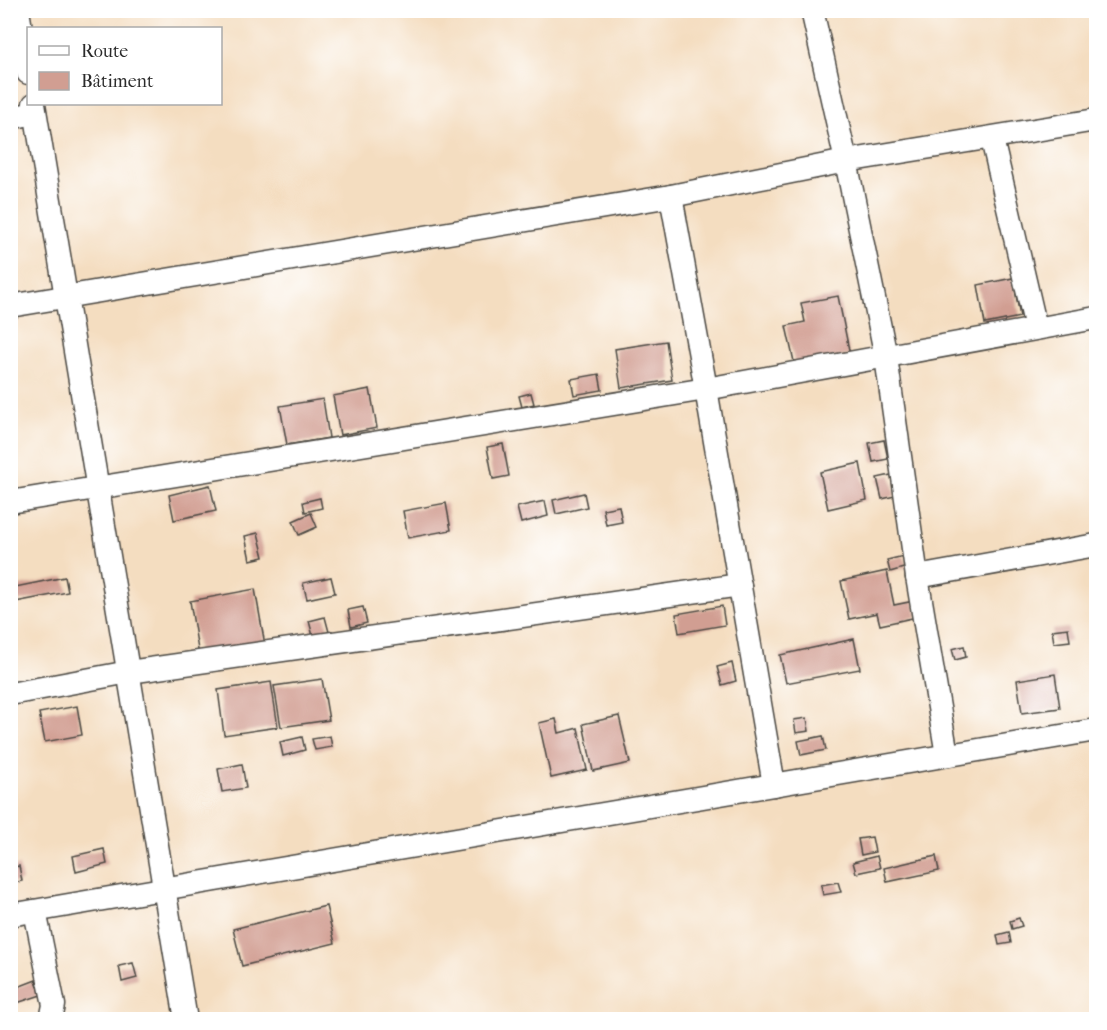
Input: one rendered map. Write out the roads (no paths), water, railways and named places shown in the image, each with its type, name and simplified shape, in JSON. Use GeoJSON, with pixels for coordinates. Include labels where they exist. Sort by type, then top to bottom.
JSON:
{"type":"FeatureCollection","features":[{"type":"Feature","properties":{"kind":"street"},"geometry":{"type":"LineString","coordinates":[[18,10],[27,67]]}},
{"type":"Feature","properties":{"kind":"street"},"geometry":{"type":"LineString","coordinates":[[812,10],[886,357],[918,578],[947,755]]}},
{"type":"Feature","properties":{"kind":"street"},"geometry":{"type":"LineString","coordinates":[[10,118],[34,108],[186,1020]]}},
{"type":"Feature","properties":{"kind":"street"},"geometry":{"type":"LineString","coordinates":[[10,306],[671,196],[846,161],[1096,120]]}},
{"type":"Feature","properties":{"kind":"street"},"geometry":{"type":"LineString","coordinates":[[992,138],[1036,328]]}},
{"type":"Feature","properties":{"kind":"street"},"geometry":{"type":"LineString","coordinates":[[671,196],[774,784]]}},
{"type":"Feature","properties":{"kind":"street"},"geometry":{"type":"LineString","coordinates":[[10,502],[706,389],[1096,318]]}},
{"type":"Feature","properties":{"kind":"street"},"geometry":{"type":"LineString","coordinates":[[918,578],[1096,545]]}},
{"type":"Feature","properties":{"kind":"street"},"geometry":{"type":"LineString","coordinates":[[10,694],[129,672],[740,585]]}},
{"type":"Feature","properties":{"kind":"street"},"geometry":{"type":"LineString","coordinates":[[10,915],[1096,730]]}},
{"type":"Feature","properties":{"kind":"street"},"geometry":{"type":"LineString","coordinates":[[35,911],[54,1005],[51,1020]]}}]}
